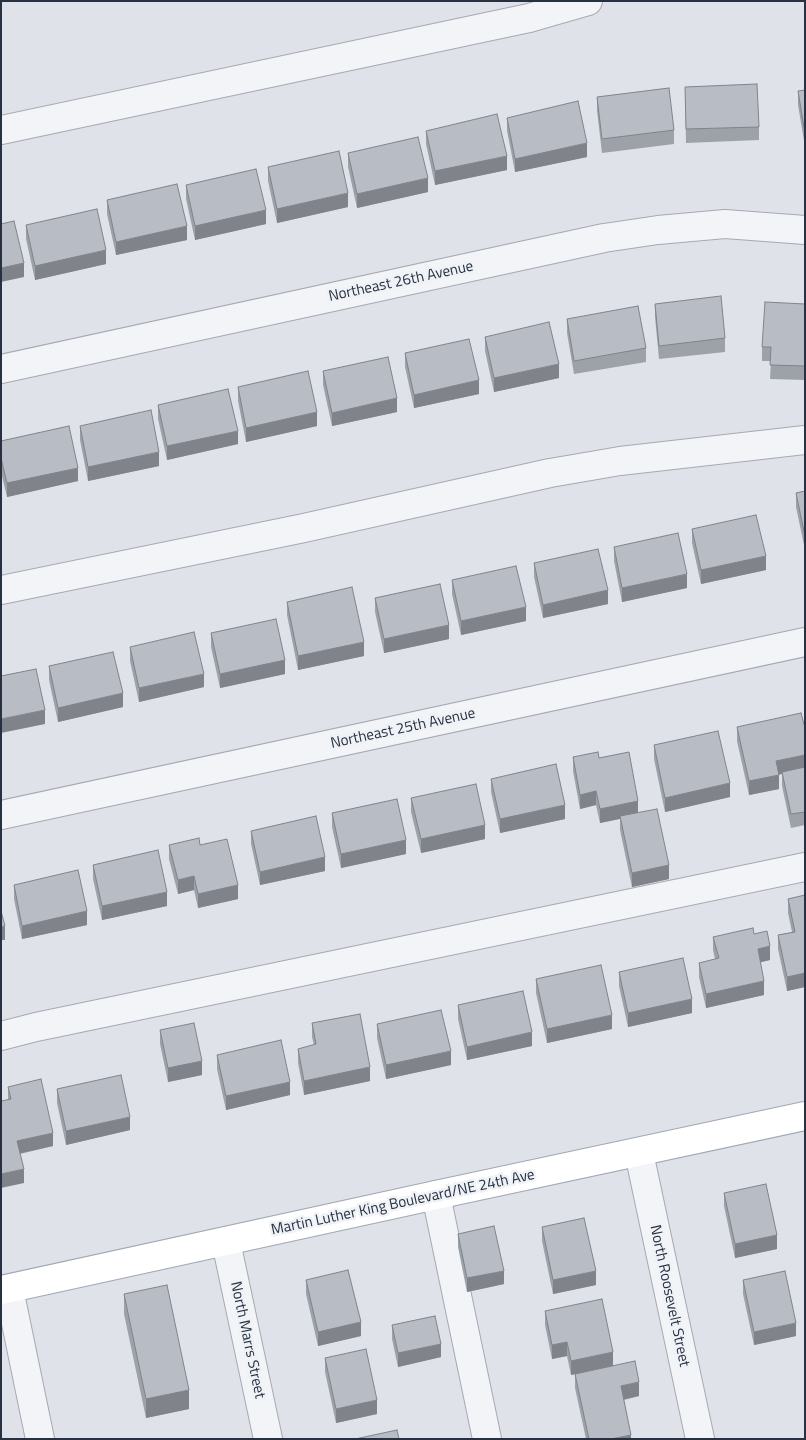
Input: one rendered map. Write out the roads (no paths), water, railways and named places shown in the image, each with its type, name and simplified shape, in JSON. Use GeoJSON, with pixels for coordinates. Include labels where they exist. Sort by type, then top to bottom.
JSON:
{"type":"FeatureCollection","features":[{"type":"Feature","properties":{"kind":"main road","name":"Martin Luther King Boulevard/NE 24th Ave"},"geometry":{"type":"LineString","coordinates":[[5,1290],[805,1116]]}},
{"type":"Feature","properties":{"kind":"street"},"geometry":{"type":"LineString","coordinates":[[1,130],[529,18],[588,1]]}},
{"type":"Feature","properties":{"kind":"street","name":"Northeast 26th Avenue"},"geometry":{"type":"LineString","coordinates":[[1,368],[604,238],[658,230],[725,224],[805,230]]}},
{"type":"Feature","properties":{"kind":"street"},"geometry":{"type":"LineString","coordinates":[[1,590],[304,528],[550,473],[620,461],[805,440]]}},
{"type":"Feature","properties":{"kind":"street","name":"Northeast 25th Avenue"},"geometry":{"type":"LineString","coordinates":[[1,815],[805,642]]}},
{"type":"Feature","properties":{"kind":"street"},"geometry":{"type":"LineString","coordinates":[[1,1036],[46,1025],[805,867]]}},
{"type":"Feature","properties":{"kind":"street","name":"North Roosevelt Street"},"geometry":{"type":"LineString","coordinates":[[639,1153],[700,1439]]}},
{"type":"Feature","properties":{"kind":"street"},"geometry":{"type":"LineString","coordinates":[[436,1195],[487,1439]]}},
{"type":"Feature","properties":{"kind":"street","name":"North Marrs Street"},"geometry":{"type":"LineString","coordinates":[[226,1242],[268,1439]]}},
{"type":"Feature","properties":{"kind":"street"},"geometry":{"type":"LineString","coordinates":[[5,1290],[40,1439]]}}]}
